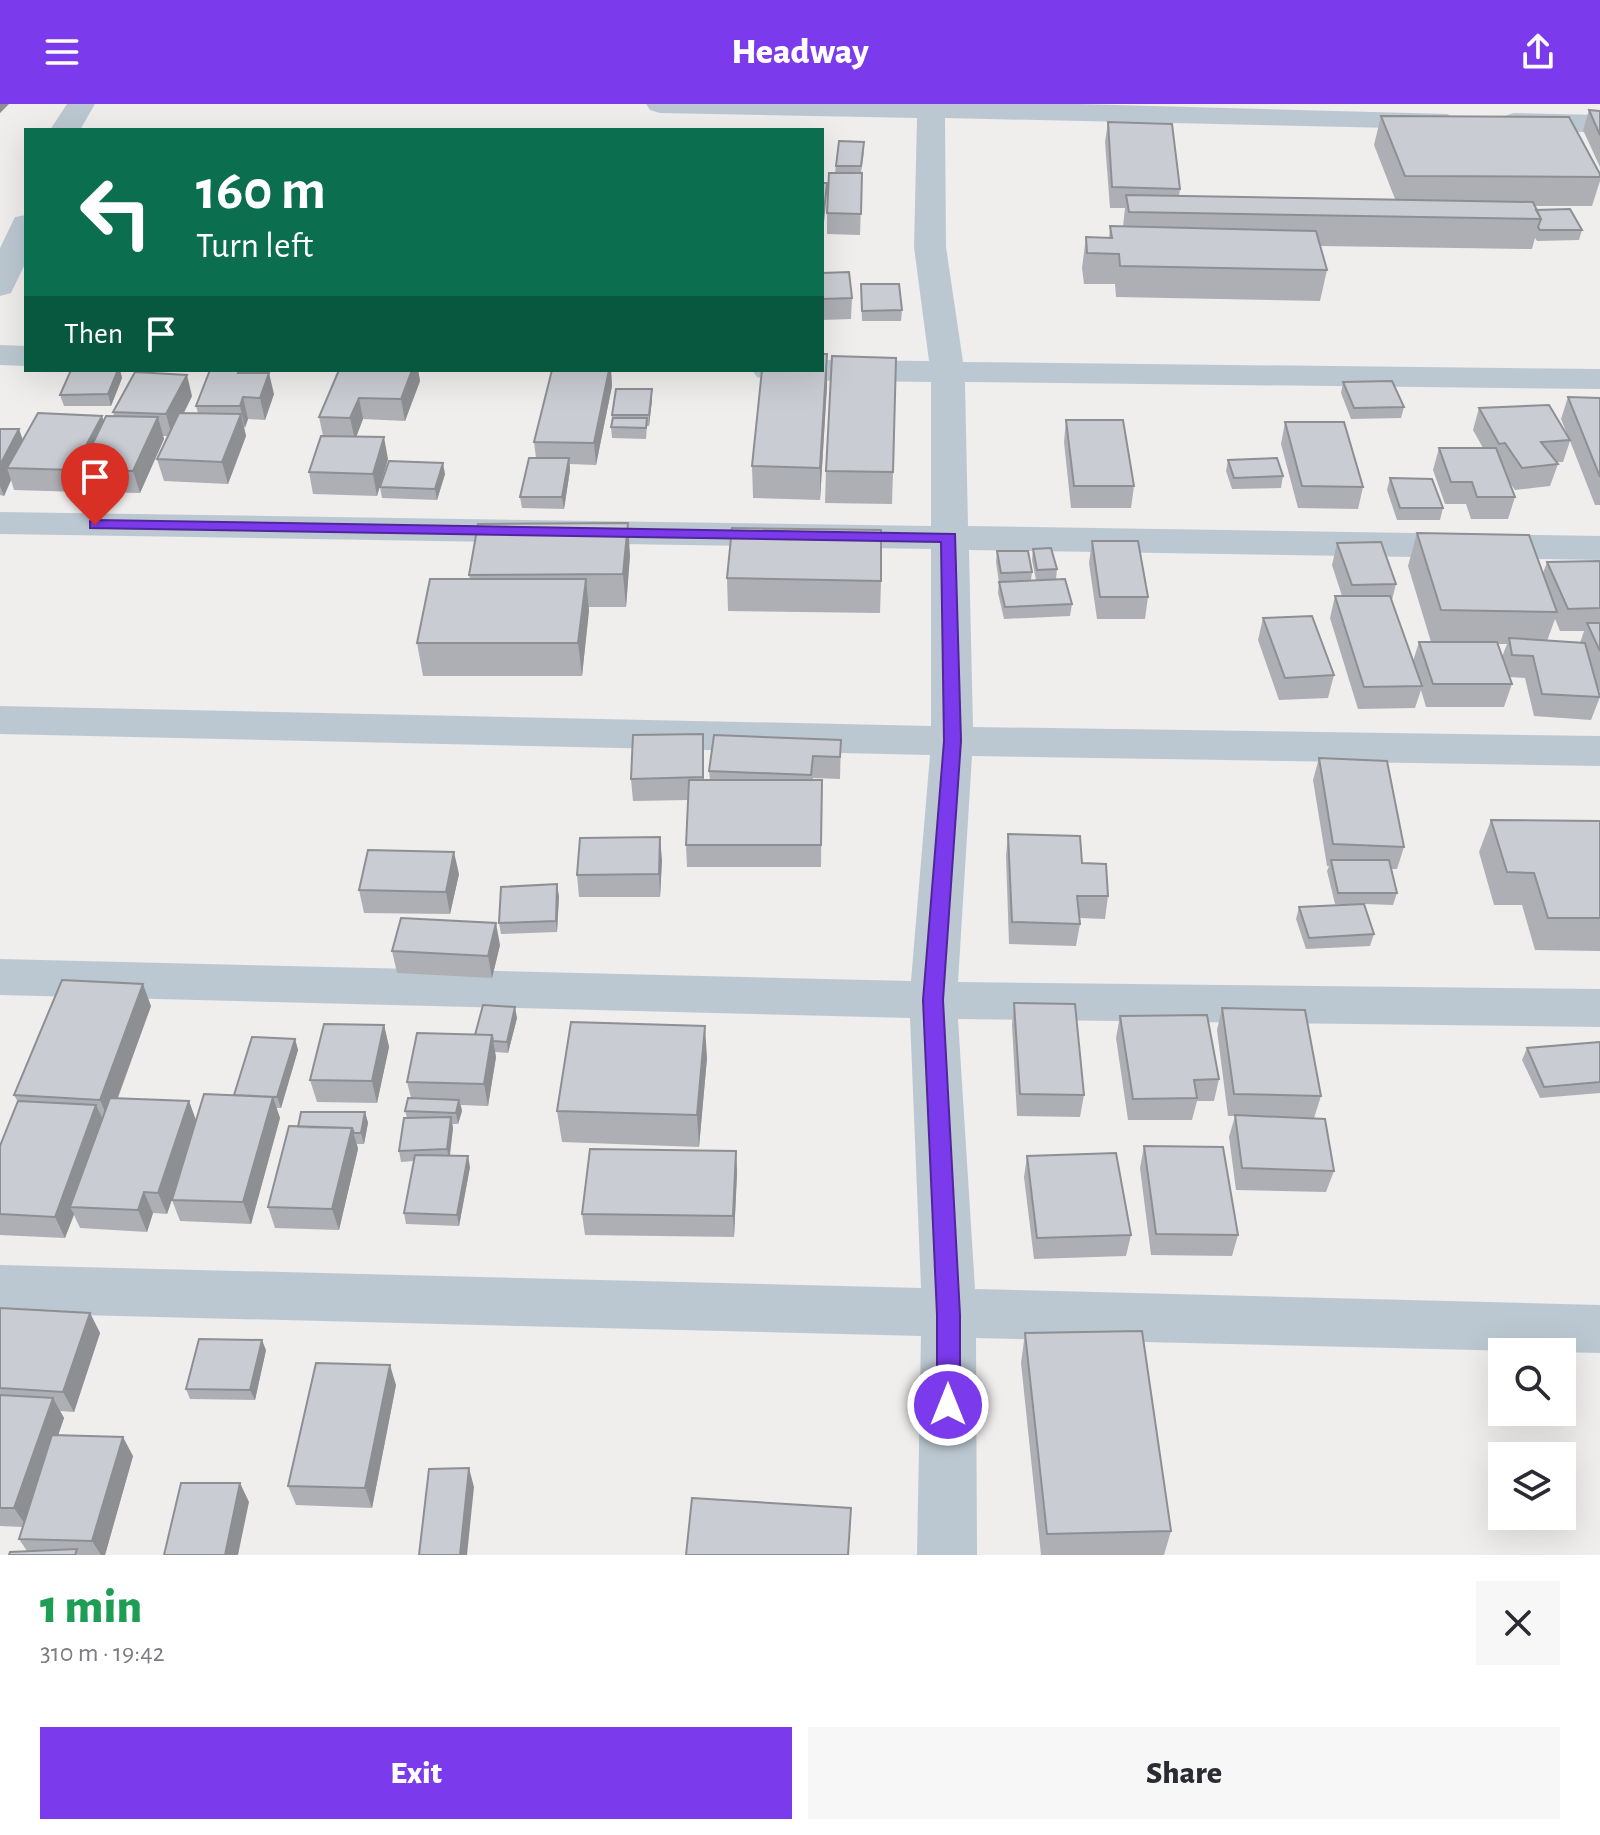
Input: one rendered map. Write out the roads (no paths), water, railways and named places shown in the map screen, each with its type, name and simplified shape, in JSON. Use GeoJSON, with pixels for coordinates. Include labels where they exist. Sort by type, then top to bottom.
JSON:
{"type":"FeatureCollection","features":[{"type":"Feature","properties":{"kind":"street"},"geometry":{"type":"LineString","coordinates":[[66,128],[81,104]]}},
{"type":"Feature","properties":{"kind":"street"},"geometry":{"type":"LineString","coordinates":[[660,104],[931,107],[1600,124]]}},
{"type":"Feature","properties":{"kind":"street"},"geometry":{"type":"LineString","coordinates":[[931,107],[930,247],[948,373],[952,741],[933,1000],[949,1315],[947,1555]]}},
{"type":"Feature","properties":{"kind":"street"},"geometry":{"type":"LineString","coordinates":[[0,286],[24,229]]}},
{"type":"Feature","properties":{"kind":"street"},"geometry":{"type":"LineString","coordinates":[[0,355],[24,356]]}},
{"type":"Feature","properties":{"kind":"street"},"geometry":{"type":"LineString","coordinates":[[824,371],[1600,379]]}},
{"type":"Feature","properties":{"kind":"street"},"geometry":{"type":"LineString","coordinates":[[0,523],[1600,548]]}},
{"type":"Feature","properties":{"kind":"street"},"geometry":{"type":"LineString","coordinates":[[0,720],[952,741],[1600,751]]}},
{"type":"Feature","properties":{"kind":"street"},"geometry":{"type":"LineString","coordinates":[[0,977],[933,1000],[1600,1008]]}},
{"type":"Feature","properties":{"kind":"street"},"geometry":{"type":"LineString","coordinates":[[0,1289],[1600,1329]]}}]}
